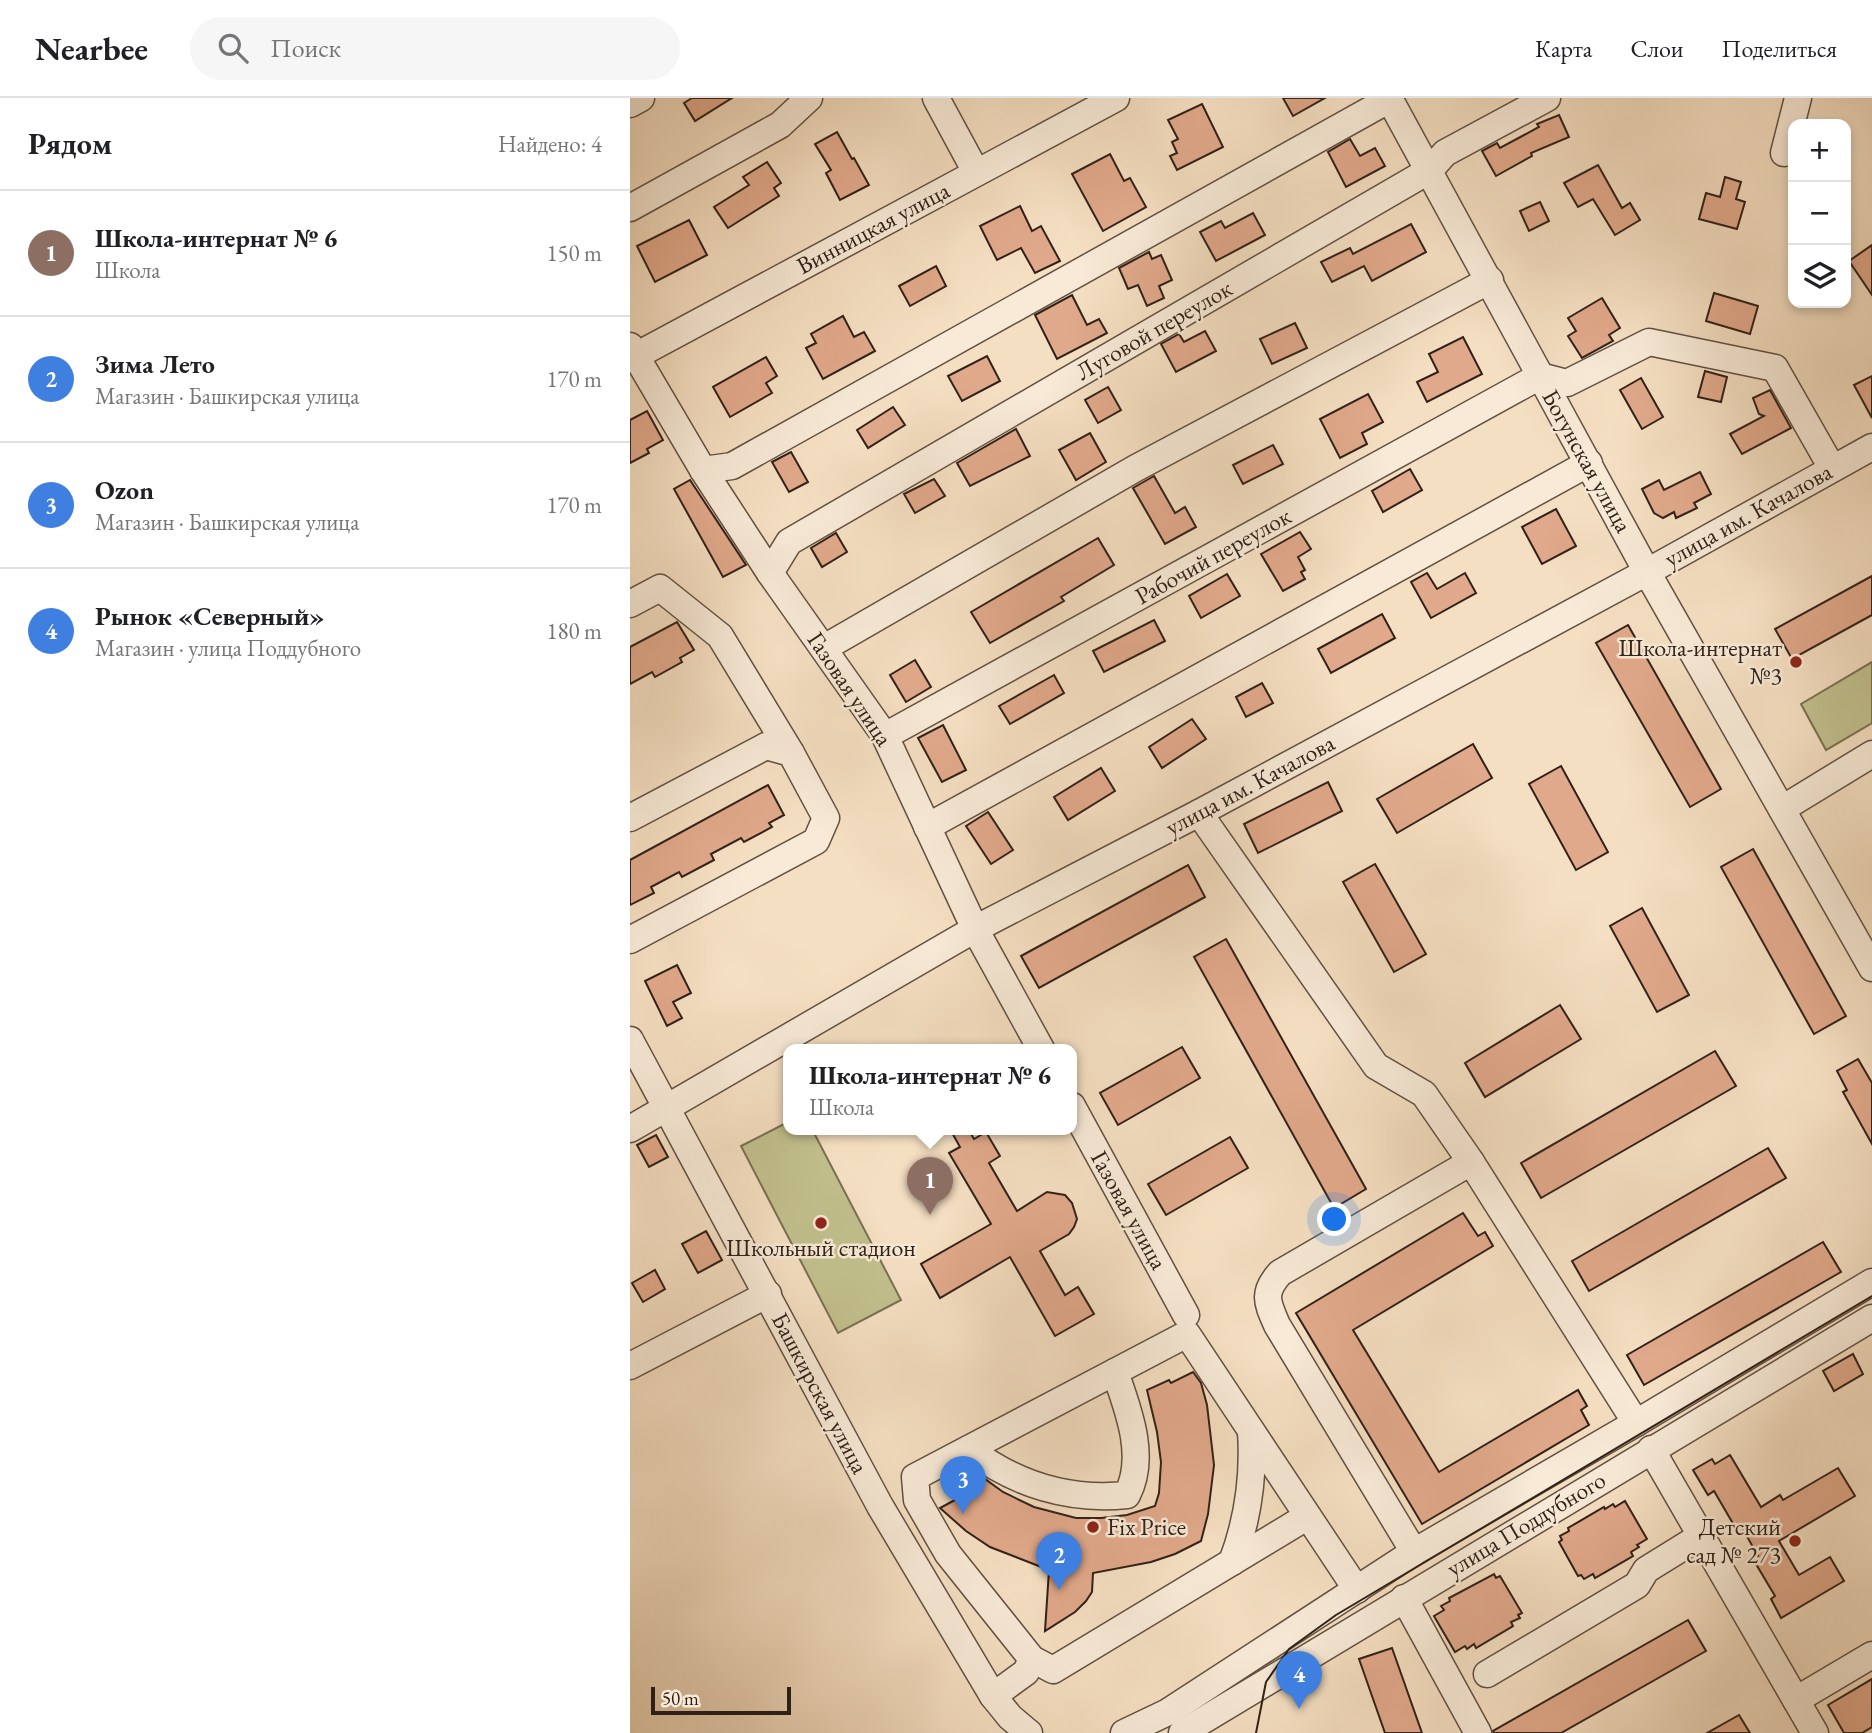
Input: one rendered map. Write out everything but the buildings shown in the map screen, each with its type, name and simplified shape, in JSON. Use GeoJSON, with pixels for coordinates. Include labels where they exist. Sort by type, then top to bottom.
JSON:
{"type":"FeatureCollection","features":[{"type":"Feature","properties":{"kind":"street"},"geometry":{"type":"LineString","coordinates":[[630,104],[641,98]]}},
{"type":"Feature","properties":{"kind":"street"},"geometry":{"type":"LineString","coordinates":[[630,208],[780,125],[809,98]]}},
{"type":"Feature","properties":{"kind":"street"},"geometry":{"type":"LineString","coordinates":[[936,98],[976,172]]}},
{"type":"Feature","properties":{"kind":"street","name":"Винницкая улица"},"geometry":{"type":"LineString","coordinates":[[632,354],[1115,98]]}},
{"type":"Feature","properties":{"kind":"street","name":"Луговой переулок"},"geometry":{"type":"LineString","coordinates":[[770,573],[789,542],[1430,170],[1445,153],[1547,98]]}},
{"type":"Feature","properties":{"kind":"street"},"geometry":{"type":"LineString","coordinates":[[1784,153],[1798,98]]}},
{"type":"Feature","properties":{"kind":"street"},"geometry":{"type":"LineString","coordinates":[[704,470],[732,466],[1390,99]]}},
{"type":"Feature","properties":{"kind":"street","name":"Богунская улица"},"geometry":{"type":"LineString","coordinates":[[1390,99],[1647,572],[1872,968]]}},
{"type":"Feature","properties":{"kind":"street"},"geometry":{"type":"LineString","coordinates":[[824,648],[1136,468],[1490,280]]}},
{"type":"Feature","properties":{"kind":"street"},"geometry":{"type":"LineString","coordinates":[[1540,376],[1567,383],[1650,342],[1775,368],[1832,468]]}},
{"type":"Feature","properties":{"kind":"street","name":"Газовая улица"},"geometry":{"type":"LineString","coordinates":[[632,354],[770,573],[885,736],[975,929],[1038,1044]]}},
{"type":"Feature","properties":{"kind":"street","name":"Рабочий переулок"},"geometry":{"type":"LineString","coordinates":[[885,736],[1540,376]]}},
{"type":"Feature","properties":{"kind":"street","name":"улица им. Качалова"},"geometry":{"type":"LineString","coordinates":[[630,1129],[975,929],[1199,813],[1647,572],[1872,447]]}},
{"type":"Feature","properties":{"kind":"street"},"geometry":{"type":"LineString","coordinates":[[927,827],[1589,463]]}},
{"type":"Feature","properties":{"kind":"street"},"geometry":{"type":"LineString","coordinates":[[630,604],[660,588],[720,636],[791,752],[826,818],[816,841],[630,940]]}},
{"type":"Feature","properties":{"kind":"street"},"geometry":{"type":"LineString","coordinates":[[630,818],[766,746],[791,752]]}},
{"type":"Feature","properties":{"kind":"street"},"geometry":{"type":"LineString","coordinates":[[1782,808],[1872,754]]}},
{"type":"Feature","properties":{"kind":"street"},"geometry":{"type":"LineString","coordinates":[[1199,813],[1376,1066],[1424,1094],[1471,1162],[1636,1423]]}},
{"type":"Feature","properties":{"kind":"street","name":"Башкирская улица"},"geometry":{"type":"LineString","coordinates":[[630,1040],[880,1506],[993,1696],[1028,1733]]}},
{"type":"Feature","properties":{"kind":"street","name":"Газовая улица"},"geometry":{"type":"LineString","coordinates":[[1077,1115],[1186,1315]]}},
{"type":"Feature","properties":{"kind":"street"},"geometry":{"type":"LineString","coordinates":[[1414,1552],[1277,1325],[1268,1300],[1269,1289],[1280,1273],[1471,1162]]}},
{"type":"Feature","properties":{"kind":"street","name":"улица Поддубного"},"geometry":{"type":"LineString","coordinates":[[1176,1726],[1316,1618],[1414,1552],[1872,1282]]}},
{"type":"Feature","properties":{"kind":"street"},"geometry":{"type":"LineString","coordinates":[[630,1366],[768,1294]]}},
{"type":"Feature","properties":{"kind":"street","name":"улица Поддубного"},"geometry":{"type":"LineString","coordinates":[[1176,1726],[1404,1598],[1872,1318]]}},
{"type":"Feature","properties":{"kind":"street"},"geometry":{"type":"LineString","coordinates":[[1308,1516],[1053,1670],[1032,1659],[948,1555],[917,1500],[915,1477],[1187,1334],[1251,1431],[1308,1516],[1357,1590]]}},
{"type":"Feature","properties":{"kind":"street"},"geometry":{"type":"LineString","coordinates":[[969,1449],[1016,1478],[1056,1492],[1102,1498],[1127,1495],[1135,1467],[1134,1438],[1115,1372]]}},
{"type":"Feature","properties":{"kind":"street"},"geometry":{"type":"LineString","coordinates":[[1232,1562],[1244,1526],[1250,1490],[1251,1431]]}},
{"type":"Feature","properties":{"kind":"street"},"geometry":{"type":"LineString","coordinates":[[1651,1449],[1815,1733]]}},
{"type":"Feature","properties":{"kind":"street"},"geometry":{"type":"LineString","coordinates":[[1487,1674],[1637,1585],[1646,1570],[1701,1536]]}},
{"type":"Feature","properties":{"kind":"street"},"geometry":{"type":"LineString","coordinates":[[1404,1598],[1478,1733]]}},
{"type":"Feature","properties":{"kind":"street"},"geometry":{"type":"LineString","coordinates":[[1796,1700],[1872,1655]]}},
{"type":"Feature","properties":{"kind":"street"},"geometry":{"type":"LineString","coordinates":[[993,1696],[1027,1672],[1032,1659]]}},
{"type":"Feature","properties":{"kind":"street"},"geometry":{"type":"LineString","coordinates":[[1124,1733],[1176,1726]]}},
{"type":"Feature","properties":{"kind":"shaded area"},"geometry":{"type":"Polygon","coordinates":[[[1872,662],[1872,723],[1826,750],[1801,704],[1872,662]]]}},
{"type":"Feature","properties":{"kind":"shaded area","name":"Школьный стадион"},"geometry":{"type":"Polygon","coordinates":[[[783,1125],[783,1135],[815,1135],[901,1300],[838,1333],[741,1146],[783,1125]]]}},
{"type":"Feature","properties":{"kind":"tram line"},"geometry":{"type":"LineString","coordinates":[[1256,1733],[1266,1682],[1289,1649],[1336,1615],[1872,1296]]}},
{"type":"Feature","properties":{"kind":"place","name":"Школа-интернат №3"},"geometry":{"type":"Point","coordinates":[1796,662]}},
{"type":"Feature","properties":{"kind":"place","name":"Школа-интернат № 6"},"geometry":{"type":"Point","coordinates":[930,1215]}},
{"type":"Feature","properties":{"kind":"place","name":"Школьный стадион"},"geometry":{"type":"Point","coordinates":[821,1223]}},
{"type":"Feature","properties":{"kind":"place","name":"Ozon"},"geometry":{"type":"Point","coordinates":[963,1514]}},
{"type":"Feature","properties":{"kind":"place","name":"Fix Price"},"geometry":{"type":"Point","coordinates":[1093,1527]}},
{"type":"Feature","properties":{"kind":"place","name":"Детский сад № 273"},"geometry":{"type":"Point","coordinates":[1795,1541]}},
{"type":"Feature","properties":{"kind":"place","name":"Зима Лето"},"geometry":{"type":"Point","coordinates":[1059,1590]}},
{"type":"Feature","properties":{"kind":"place","name":"Рынок «Северный»"},"geometry":{"type":"Point","coordinates":[1299,1709]}}]}
